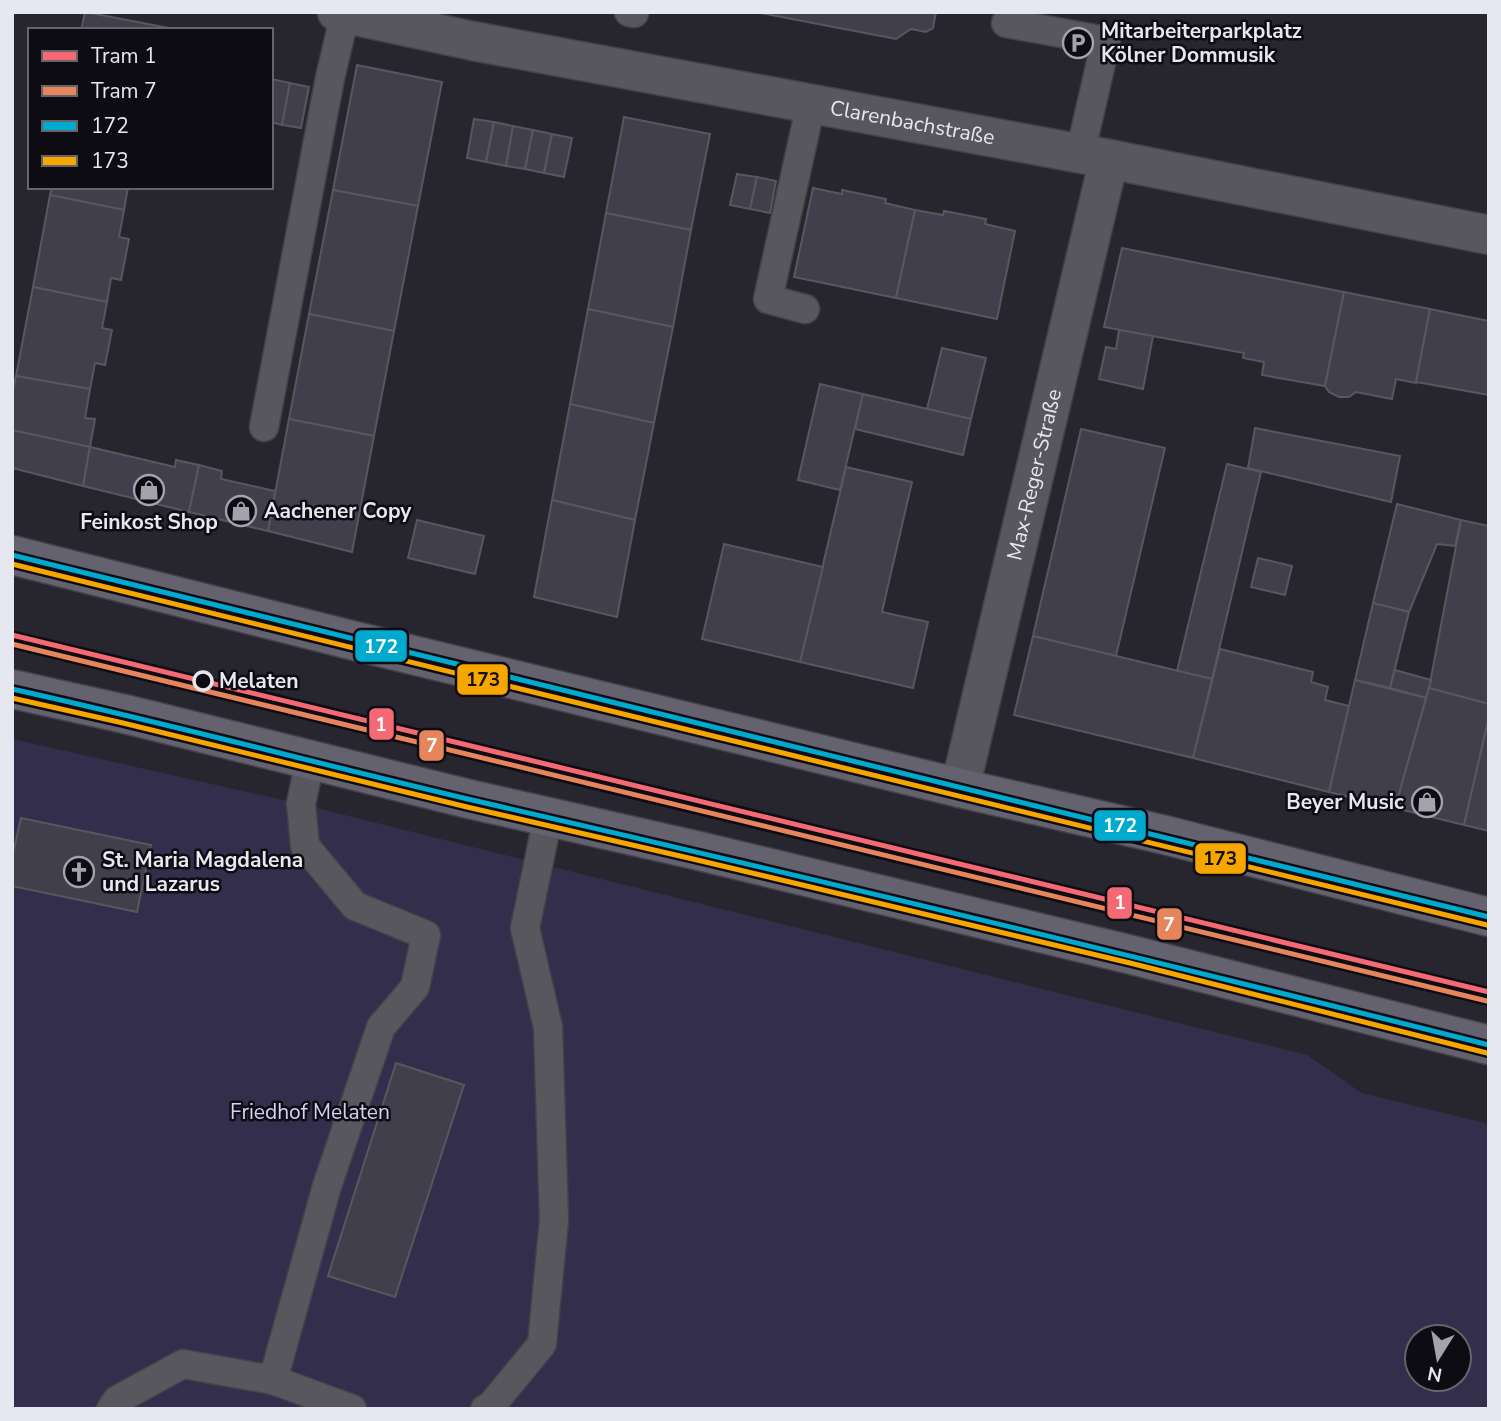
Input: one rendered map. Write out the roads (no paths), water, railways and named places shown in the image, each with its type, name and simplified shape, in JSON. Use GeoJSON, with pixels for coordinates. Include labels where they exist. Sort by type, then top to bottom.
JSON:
{"type":"FeatureCollection","features":[{"type":"Feature","properties":{"kind":"main road"},"geometry":{"type":"LineString","coordinates":[[12,555],[960,788],[1165,835],[1489,917]]}},
{"type":"Feature","properties":{"kind":"main road"},"geometry":{"type":"LineString","coordinates":[[12,690],[125,714],[310,761],[1120,952],[1489,1045]]}},
{"type":"Feature","properties":{"kind":"street","name":"Clarenbachstraße"},"geometry":{"type":"LineString","coordinates":[[341,13],[499,46],[1094,157],[1489,235]]}},
{"type":"Feature","properties":{"kind":"street","name":"Max-Reger-Straße"},"geometry":{"type":"LineString","coordinates":[[960,788],[1094,157]]}},
{"type":"Feature","properties":{"kind":"lane"},"geometry":{"type":"LineString","coordinates":[[264,427],[341,13]]}},
{"type":"Feature","properties":{"kind":"lane"},"geometry":{"type":"LineString","coordinates":[[1006,23],[1105,41],[1094,157]]}},
{"type":"Feature","properties":{"kind":"lane"},"geometry":{"type":"LineString","coordinates":[[805,309],[768,299],[811,104]]}},
{"type":"Feature","properties":{"kind":"lane"},"geometry":{"type":"LineString","coordinates":[[274,1380],[327,1186],[376,1040],[381,1027],[415,987],[426,934],[355,906],[305,846],[301,804],[310,761]]}},
{"type":"Feature","properties":{"kind":"lane"},"geometry":{"type":"LineString","coordinates":[[485,1409],[490,1407],[542,1344],[554,1220],[548,1027],[525,928],[548,817]]}},
{"type":"Feature","properties":{"kind":"lane"},"geometry":{"type":"LineString","coordinates":[[111,1409],[117,1399],[183,1364],[274,1380],[352,1409]]}},
{"type":"Feature","properties":{"kind":"tram line","name":"1"},"geometry":{"type":"LineString","coordinates":[[12,635],[1489,992]]}},
{"type":"Feature","properties":{"kind":"tram line","name":"7"},"geometry":{"type":"LineString","coordinates":[[12,644],[1487,1001]]}},
{"type":"Feature","properties":{"kind":"place","name":"Mitarbeiterparkplatz Kölner Dommusik"},"geometry":{"type":"Point","coordinates":[1078,43]}},
{"type":"Feature","properties":{"kind":"place","name":"Feinkost Shop"},"geometry":{"type":"Point","coordinates":[149,490]}},
{"type":"Feature","properties":{"kind":"place","name":"Aachener Copy"},"geometry":{"type":"Point","coordinates":[241,511]}},
{"type":"Feature","properties":{"kind":"place","name":"Melaten"},"geometry":{"type":"Point","coordinates":[203,681]}},
{"type":"Feature","properties":{"kind":"place","name":"Beyer Music"},"geometry":{"type":"Point","coordinates":[1427,802]}},
{"type":"Feature","properties":{"kind":"place","name":"St. Maria Magdalena und Lazarus"},"geometry":{"type":"Point","coordinates":[79,872]}},
{"type":"Feature","properties":{"kind":"park label","name":"Friedhof Melaten"},"geometry":{"type":"Point","coordinates":[310,1112]}}]}
